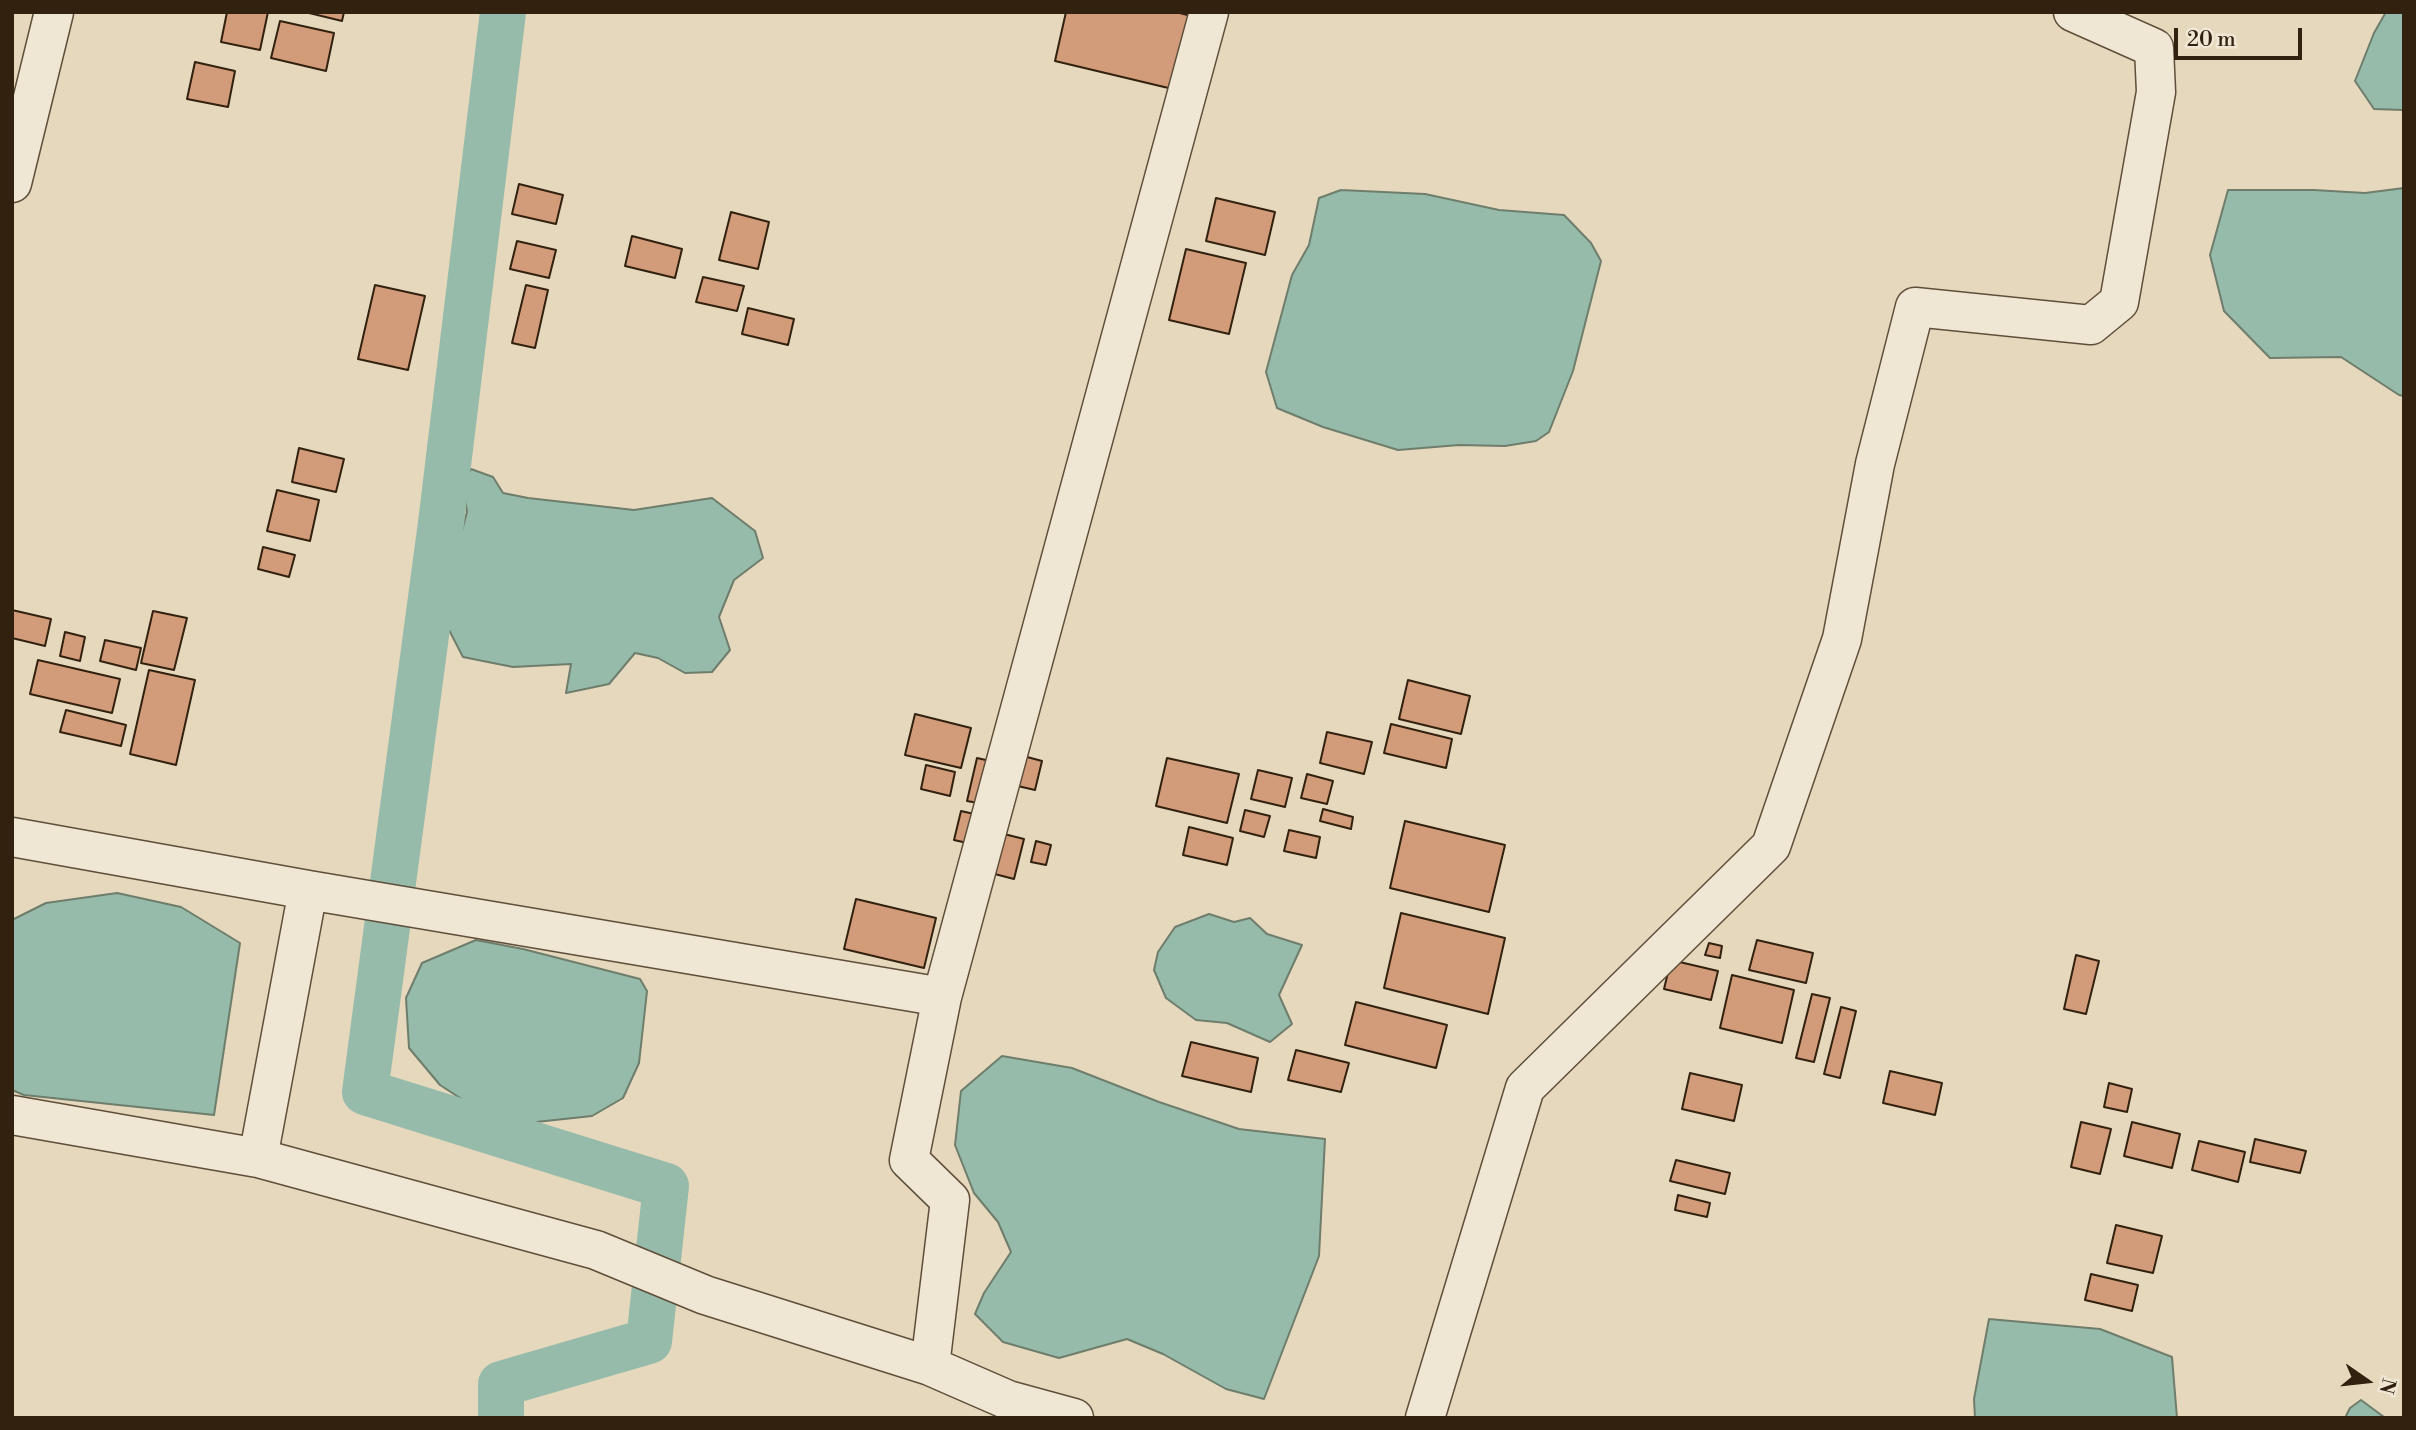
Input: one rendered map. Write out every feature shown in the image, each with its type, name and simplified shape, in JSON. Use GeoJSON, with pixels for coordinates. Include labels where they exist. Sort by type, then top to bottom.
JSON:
{"type":"FeatureCollection","features":[{"type":"Feature","properties":{"kind":"street"},"geometry":{"type":"LineString","coordinates":[[12,183],[54,12]]}},
{"type":"Feature","properties":{"kind":"street"},"geometry":{"type":"LineString","coordinates":[[930,1366],[950,1200],[909,1160],[942,997],[1209,12]]}},
{"type":"Feature","properties":{"kind":"street"},"geometry":{"type":"LineString","coordinates":[[1425,1418],[1525,1088],[1771,846],[1842,639],[1875,464],[1915,307],[2091,325],[2119,302],[2157,92],[2154,48],[2073,12]]}},
{"type":"Feature","properties":{"kind":"street"},"geometry":{"type":"LineString","coordinates":[[12,837],[942,997]]}},
{"type":"Feature","properties":{"kind":"street"},"geometry":{"type":"LineString","coordinates":[[258,1158],[308,890]]}},
{"type":"Feature","properties":{"kind":"street"},"geometry":{"type":"LineString","coordinates":[[12,1115],[258,1158],[596,1250],[705,1295],[930,1366],[1007,1409],[1074,1418]]}},
{"type":"Feature","properties":{"kind":"shaded area"},"geometry":{"type":"Polygon","coordinates":[[[2386,12],[2404,12],[2404,110],[2374,109],[2355,81],[2374,33],[2386,12]]]}},
{"type":"Feature","properties":{"kind":"shaded area"},"geometry":{"type":"Polygon","coordinates":[[[2404,188],[2404,396],[2341,357],[2270,358],[2224,311],[2210,255],[2228,190],[2365,193],[2404,188]]]}},
{"type":"Feature","properties":{"kind":"shaded area"},"geometry":{"type":"Polygon","coordinates":[[[1341,190],[1425,194],[1499,210],[1564,215],[1591,243],[1601,261],[1573,371],[1549,432],[1536,441],[1505,446],[1459,445],[1398,450],[1323,427],[1277,408],[1266,372],[1292,275],[1309,245],[1319,198],[1341,190]]]}},
{"type":"Feature","properties":{"kind":"shaded area"},"geometry":{"type":"Polygon","coordinates":[[[471,469],[493,477],[503,493],[528,498],[634,510],[712,498],[755,531],[763,558],[734,580],[719,617],[730,650],[712,672],[685,673],[658,658],[635,653],[609,684],[566,693],[571,664],[513,667],[463,657],[448,628],[454,560],[467,512],[463,484],[471,469]]]}},
{"type":"Feature","properties":{"kind":"shaded area"},"geometry":{"type":"Polygon","coordinates":[[[117,893],[181,907],[240,943],[214,1115],[24,1095],[12,1090],[12,920],[46,903],[117,893]]]}},
{"type":"Feature","properties":{"kind":"shaded area"},"geometry":{"type":"Polygon","coordinates":[[[1209,914],[1234,922],[1250,918],[1267,934],[1302,945],[1279,995],[1292,1024],[1270,1042],[1227,1023],[1196,1020],[1166,998],[1154,970],[1158,952],[1175,927],[1209,914]]]}},
{"type":"Feature","properties":{"kind":"shaded area"},"geometry":{"type":"Polygon","coordinates":[[[476,940],[523,949],[640,979],[647,991],[639,1063],[623,1098],[592,1116],[527,1123],[480,1111],[440,1085],[409,1048],[406,998],[422,963],[476,940]]]}},
{"type":"Feature","properties":{"kind":"shaded area"},"geometry":{"type":"Polygon","coordinates":[[[1002,1056],[1072,1068],[1239,1129],[1325,1139],[1319,1256],[1264,1399],[1226,1389],[1163,1354],[1127,1339],[1059,1358],[1003,1342],[975,1314],[984,1293],[1011,1252],[998,1222],[974,1193],[955,1145],[961,1091],[1002,1056]]]}},
{"type":"Feature","properties":{"kind":"shaded area"},"geometry":{"type":"Polygon","coordinates":[[[1989,1319],[2100,1329],[2172,1357],[2177,1418],[1975,1418],[1974,1399],[1989,1319]]]}},
{"type":"Feature","properties":{"kind":"shaded area"},"geometry":{"type":"Polygon","coordinates":[[[2361,1400],[2385,1418],[2345,1418],[2350,1408],[2361,1400]]]}},
{"type":"Feature","properties":{"kind":"building"},"geometry":{"type":"Polygon","coordinates":[[[227,12],[268,12],[260,50],[221,42],[227,12]]]}},
{"type":"Feature","properties":{"kind":"building"},"geometry":{"type":"Polygon","coordinates":[[[305,12],[344,12],[342,21],[305,12]]]}},
{"type":"Feature","properties":{"kind":"building"},"geometry":{"type":"Polygon","coordinates":[[[1066,12],[1176,12],[1199,18],[1181,91],[1055,61],[1066,12]]]}},
{"type":"Feature","properties":{"kind":"building"},"geometry":{"type":"Polygon","coordinates":[[[280,21],[334,33],[326,71],[271,58],[280,21]]]}},
{"type":"Feature","properties":{"kind":"building"},"geometry":{"type":"Polygon","coordinates":[[[195,62],[235,71],[228,107],[187,99],[195,62]]]}},
{"type":"Feature","properties":{"kind":"building"},"geometry":{"type":"Polygon","coordinates":[[[519,184],[563,195],[556,224],[512,214],[519,184]]]}},
{"type":"Feature","properties":{"kind":"building"},"geometry":{"type":"Polygon","coordinates":[[[1216,198],[1275,212],[1265,255],[1206,241],[1216,198]]]}},
{"type":"Feature","properties":{"kind":"building"},"geometry":{"type":"Polygon","coordinates":[[[731,212],[769,222],[758,269],[719,260],[731,212]]]}},
{"type":"Feature","properties":{"kind":"building"},"geometry":{"type":"Polygon","coordinates":[[[632,236],[682,249],[675,278],[625,266],[632,236]]]}},
{"type":"Feature","properties":{"kind":"building"},"geometry":{"type":"Polygon","coordinates":[[[517,241],[556,250],[549,278],[510,269],[517,241]]]}},
{"type":"Feature","properties":{"kind":"building"},"geometry":{"type":"Polygon","coordinates":[[[1186,249],[1246,263],[1229,334],[1169,320],[1186,249]]]}},
{"type":"Feature","properties":{"kind":"building"},"geometry":{"type":"Polygon","coordinates":[[[703,277],[744,286],[737,311],[696,302],[703,277]]]}},
{"type":"Feature","properties":{"kind":"building"},"geometry":{"type":"Polygon","coordinates":[[[375,285],[425,296],[408,370],[358,359],[375,285]]]}},
{"type":"Feature","properties":{"kind":"building"},"geometry":{"type":"Polygon","coordinates":[[[526,285],[548,290],[535,348],[512,343],[526,285]]]}},
{"type":"Feature","properties":{"kind":"building"},"geometry":{"type":"Polygon","coordinates":[[[748,308],[794,319],[788,345],[742,334],[748,308]]]}},
{"type":"Feature","properties":{"kind":"building"},"geometry":{"type":"Polygon","coordinates":[[[299,448],[344,459],[336,492],[292,482],[299,448]]]}},
{"type":"Feature","properties":{"kind":"building"},"geometry":{"type":"Polygon","coordinates":[[[277,490],[319,500],[310,541],[267,531],[277,490]]]}},
{"type":"Feature","properties":{"kind":"building"},"geometry":{"type":"Polygon","coordinates":[[[263,547],[295,555],[289,577],[258,569],[263,547]]]}},
{"type":"Feature","properties":{"kind":"building"},"geometry":{"type":"Polygon","coordinates":[[[12,610],[51,619],[45,646],[12,638],[12,610]]]}},
{"type":"Feature","properties":{"kind":"building"},"geometry":{"type":"Polygon","coordinates":[[[153,611],[187,618],[174,670],[141,663],[153,611]]]}},
{"type":"Feature","properties":{"kind":"building"},"geometry":{"type":"Polygon","coordinates":[[[65,632],[85,637],[80,661],[60,656],[65,632]]]}},
{"type":"Feature","properties":{"kind":"building"},"geometry":{"type":"Polygon","coordinates":[[[105,640],[141,648],[136,670],[100,661],[105,640]]]}},
{"type":"Feature","properties":{"kind":"building"},"geometry":{"type":"Polygon","coordinates":[[[38,660],[120,679],[112,713],[30,694],[38,660]]]}},
{"type":"Feature","properties":{"kind":"building"},"geometry":{"type":"Polygon","coordinates":[[[149,670],[195,680],[176,765],[130,754],[149,670]]]}},
{"type":"Feature","properties":{"kind":"building"},"geometry":{"type":"Polygon","coordinates":[[[1408,680],[1470,696],[1461,734],[1399,719],[1408,680]]]}},
{"type":"Feature","properties":{"kind":"building"},"geometry":{"type":"Polygon","coordinates":[[[66,710],[126,725],[121,746],[60,732],[66,710]]]}},
{"type":"Feature","properties":{"kind":"building"},"geometry":{"type":"Polygon","coordinates":[[[915,714],[971,728],[961,768],[905,755],[915,714]]]}},
{"type":"Feature","properties":{"kind":"building"},"geometry":{"type":"Polygon","coordinates":[[[1391,724],[1452,739],[1446,768],[1384,753],[1391,724]]]}},
{"type":"Feature","properties":{"kind":"building"},"geometry":{"type":"Polygon","coordinates":[[[1327,732],[1372,742],[1364,774],[1320,763],[1327,732]]]}},
{"type":"Feature","properties":{"kind":"building"},"geometry":{"type":"Polygon","coordinates":[[[1016,754],[1042,761],[1035,790],[1009,784],[1016,754]]]}},
{"type":"Feature","properties":{"kind":"building"},"geometry":{"type":"Polygon","coordinates":[[[977,758],[999,763],[989,805],[967,801],[977,758]]]}},
{"type":"Feature","properties":{"kind":"building"},"geometry":{"type":"Polygon","coordinates":[[[1167,758],[1239,774],[1227,823],[1156,806],[1167,758]]]}},
{"type":"Feature","properties":{"kind":"building"},"geometry":{"type":"Polygon","coordinates":[[[926,765],[955,772],[950,796],[921,789],[926,765]]]}},
{"type":"Feature","properties":{"kind":"building"},"geometry":{"type":"Polygon","coordinates":[[[1258,770],[1292,778],[1285,807],[1251,799],[1258,770]]]}},
{"type":"Feature","properties":{"kind":"building"},"geometry":{"type":"Polygon","coordinates":[[[1307,774],[1333,781],[1327,804],[1301,798],[1307,774]]]}},
{"type":"Feature","properties":{"kind":"building"},"geometry":{"type":"Polygon","coordinates":[[[1323,809],[1353,817],[1351,829],[1320,821],[1323,809]]]}},
{"type":"Feature","properties":{"kind":"building"},"geometry":{"type":"Polygon","coordinates":[[[1245,810],[1270,816],[1264,837],[1240,831],[1245,810]]]}},
{"type":"Feature","properties":{"kind":"building"},"geometry":{"type":"Polygon","coordinates":[[[961,811],[983,816],[976,845],[954,840],[961,811]]]}},
{"type":"Feature","properties":{"kind":"building"},"geometry":{"type":"Polygon","coordinates":[[[1405,821],[1505,845],[1489,912],[1390,888],[1405,821]]]}},
{"type":"Feature","properties":{"kind":"building"},"geometry":{"type":"Polygon","coordinates":[[[1189,827],[1233,838],[1227,865],[1183,855],[1189,827]]]}},
{"type":"Feature","properties":{"kind":"building"},"geometry":{"type":"Polygon","coordinates":[[[1289,830],[1320,837],[1316,858],[1284,851],[1289,830]]]}},
{"type":"Feature","properties":{"kind":"building"},"geometry":{"type":"Polygon","coordinates":[[[996,832],[1024,839],[1014,879],[987,872],[996,832]]]}},
{"type":"Feature","properties":{"kind":"building"},"geometry":{"type":"Polygon","coordinates":[[[1036,841],[1051,845],[1046,865],[1031,862],[1036,841]]]}},
{"type":"Feature","properties":{"kind":"building"},"geometry":{"type":"Polygon","coordinates":[[[856,899],[936,918],[924,968],[844,949],[856,899]]]}},
{"type":"Feature","properties":{"kind":"building"},"geometry":{"type":"Polygon","coordinates":[[[1401,913],[1505,938],[1488,1014],[1384,988],[1401,913]]]}},
{"type":"Feature","properties":{"kind":"building"},"geometry":{"type":"Polygon","coordinates":[[[1757,940],[1813,953],[1806,983],[1749,970],[1757,940]]]}},
{"type":"Feature","properties":{"kind":"building"},"geometry":{"type":"Polygon","coordinates":[[[1709,943],[1722,946],[1720,958],[1705,955],[1709,943]]]}},
{"type":"Feature","properties":{"kind":"building"},"geometry":{"type":"Polygon","coordinates":[[[2076,955],[2099,961],[2086,1014],[2064,1009],[2076,955]]]}},
{"type":"Feature","properties":{"kind":"building"},"geometry":{"type":"Polygon","coordinates":[[[1671,960],[1718,971],[1711,1000],[1664,989],[1671,960]]]}},
{"type":"Feature","properties":{"kind":"building"},"geometry":{"type":"Polygon","coordinates":[[[1732,975],[1794,990],[1782,1043],[1720,1028],[1732,975]]]}},
{"type":"Feature","properties":{"kind":"building"},"geometry":{"type":"Polygon","coordinates":[[[1812,994],[1830,998],[1814,1062],[1796,1058],[1812,994]]]}},
{"type":"Feature","properties":{"kind":"building"},"geometry":{"type":"Polygon","coordinates":[[[1356,1002],[1447,1025],[1436,1068],[1345,1045],[1356,1002]]]}},
{"type":"Feature","properties":{"kind":"building"},"geometry":{"type":"Polygon","coordinates":[[[1841,1007],[1856,1011],[1840,1078],[1824,1074],[1841,1007]]]}},
{"type":"Feature","properties":{"kind":"building"},"geometry":{"type":"Polygon","coordinates":[[[1191,1042],[1258,1058],[1251,1092],[1182,1076],[1191,1042]]]}},
{"type":"Feature","properties":{"kind":"building"},"geometry":{"type":"Polygon","coordinates":[[[1296,1050],[1349,1063],[1341,1092],[1288,1080],[1296,1050]]]}},
{"type":"Feature","properties":{"kind":"building"},"geometry":{"type":"Polygon","coordinates":[[[1890,1071],[1942,1083],[1935,1115],[1883,1103],[1890,1071]]]}},
{"type":"Feature","properties":{"kind":"building"},"geometry":{"type":"Polygon","coordinates":[[[1690,1073],[1742,1085],[1734,1121],[1682,1109],[1690,1073]]]}},
{"type":"Feature","properties":{"kind":"building"},"geometry":{"type":"Polygon","coordinates":[[[2109,1083],[2132,1089],[2127,1112],[2104,1107],[2109,1083]]]}},
{"type":"Feature","properties":{"kind":"building"},"geometry":{"type":"Polygon","coordinates":[[[2081,1122],[2111,1129],[2100,1174],[2071,1167],[2081,1122]]]}},
{"type":"Feature","properties":{"kind":"building"},"geometry":{"type":"Polygon","coordinates":[[[2132,1122],[2180,1134],[2172,1168],[2124,1156],[2132,1122]]]}},
{"type":"Feature","properties":{"kind":"building"},"geometry":{"type":"Polygon","coordinates":[[[2255,1139],[2306,1151],[2300,1173],[2250,1162],[2255,1139]]]}},
{"type":"Feature","properties":{"kind":"building"},"geometry":{"type":"Polygon","coordinates":[[[2199,1141],[2245,1152],[2238,1182],[2192,1170],[2199,1141]]]}},
{"type":"Feature","properties":{"kind":"building"},"geometry":{"type":"Polygon","coordinates":[[[1676,1160],[1730,1173],[1725,1194],[1670,1181],[1676,1160]]]}},
{"type":"Feature","properties":{"kind":"building"},"geometry":{"type":"Polygon","coordinates":[[[1678,1195],[1710,1203],[1707,1217],[1675,1210],[1678,1195]]]}},
{"type":"Feature","properties":{"kind":"building"},"geometry":{"type":"Polygon","coordinates":[[[2116,1225],[2162,1236],[2153,1273],[2107,1263],[2116,1225]]]}},
{"type":"Feature","properties":{"kind":"building"},"geometry":{"type":"Polygon","coordinates":[[[2091,1274],[2138,1285],[2132,1311],[2085,1300],[2091,1274]]]}},
{"type":"Feature","properties":{"kind":"waterway"},"geometry":{"type":"LineString","coordinates":[[501,1418],[501,1384],[649,1341],[666,1186],[365,1092],[441,523],[503,12]]}}]}
